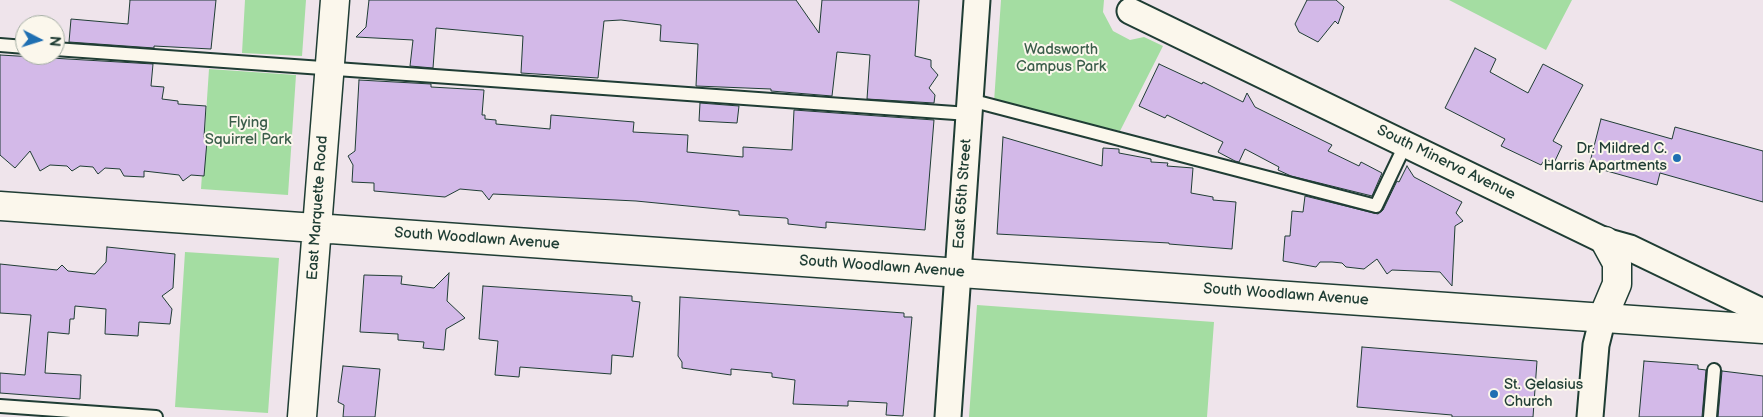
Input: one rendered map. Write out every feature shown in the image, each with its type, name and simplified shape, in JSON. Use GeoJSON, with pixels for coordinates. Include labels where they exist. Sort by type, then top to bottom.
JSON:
{"type":"FeatureCollection","features":[{"type":"Feature","properties":{"kind":"street","name":"East Marquette Road"},"geometry":{"type":"LineString","coordinates":[[302,417],[334,0]]}},
{"type":"Feature","properties":{"kind":"street","name":"East 65th Street"},"geometry":{"type":"LineString","coordinates":[[948,417],[977,0]]}},
{"type":"Feature","properties":{"kind":"street","name":"South Minerva Avenue"},"geometry":{"type":"LineString","coordinates":[[1130,11],[1605,241],[1630,248],[1763,312]]}},
{"type":"Feature","properties":{"kind":"street","name":"South Woodlawn Avenue"},"geometry":{"type":"LineString","coordinates":[[0,206],[1763,329]]}},
{"type":"Feature","properties":{"kind":"street"},"geometry":{"type":"LineString","coordinates":[[1590,417],[1596,344],[1603,317],[1617,284],[1617,263],[1605,241]]}},
{"type":"Feature","properties":{"kind":"lane"},"geometry":{"type":"LineString","coordinates":[[0,45],[15,46]]}},
{"type":"Feature","properties":{"kind":"lane"},"geometry":{"type":"LineString","coordinates":[[65,51],[329,70],[969,107],[1376,206],[1406,143]]}},
{"type":"Feature","properties":{"kind":"lane"},"geometry":{"type":"LineString","coordinates":[[1710,417],[1714,370]]}},
{"type":"Feature","properties":{"kind":"lane"},"geometry":{"type":"LineString","coordinates":[[0,406],[156,417]]}},
{"type":"Feature","properties":{"kind":"green space"},"geometry":{"type":"Polygon","coordinates":[[[245,0],[306,0],[302,56],[242,53],[245,0]]]}},
{"type":"Feature","properties":{"kind":"green space","name":"Wadsworth Campus Park"},"geometry":{"type":"Polygon","coordinates":[[[1001,0],[1104,0],[1103,12],[1113,31],[1130,40],[1144,37],[1163,46],[1120,131],[994,102],[1001,0]]]}},
{"type":"Feature","properties":{"kind":"green space"},"geometry":{"type":"Polygon","coordinates":[[[1449,0],[1572,0],[1546,50],[1449,0]]]}},
{"type":"Feature","properties":{"kind":"green space","name":"Flying Squirrel Park"},"geometry":{"type":"Polygon","coordinates":[[[209,69],[296,75],[288,195],[201,189],[209,69]]]}},
{"type":"Feature","properties":{"kind":"green space"},"geometry":{"type":"Polygon","coordinates":[[[185,252],[279,258],[268,413],[175,407],[185,252]]]}},
{"type":"Feature","properties":{"kind":"green space"},"geometry":{"type":"Polygon","coordinates":[[[977,305],[1214,322],[1207,417],[969,417],[977,305]]]}},
{"type":"Feature","properties":{"kind":"building"},"geometry":{"type":"Polygon","coordinates":[[[130,0],[216,0],[211,49],[154,46],[154,48],[69,42],[71,19],[128,24],[130,0]]]}},
{"type":"Feature","properties":{"kind":"building"},"geometry":{"type":"Polygon","coordinates":[[[369,0],[796,0],[819,33],[822,0],[919,0],[915,56],[931,60],[931,67],[938,75],[929,88],[935,95],[934,103],[867,99],[870,55],[837,52],[832,96],[771,91],[771,89],[696,86],[698,44],[660,41],[661,25],[621,20],[604,21],[598,78],[521,73],[523,36],[436,28],[433,68],[410,66],[413,40],[356,37],[366,27],[369,0]]]}},
{"type":"Feature","properties":{"kind":"building"},"geometry":{"type":"Polygon","coordinates":[[[1307,0],[1336,0],[1344,7],[1338,24],[1335,21],[1318,42],[1299,32],[1295,24],[1307,0]]]}},
{"type":"Feature","properties":{"kind":"building"},"geometry":{"type":"Polygon","coordinates":[[[1475,48],[1496,59],[1490,72],[1528,93],[1543,64],[1583,85],[1553,141],[1562,146],[1554,163],[1545,159],[1541,165],[1501,146],[1505,139],[1445,108],[1475,48]]]}},
{"type":"Feature","properties":{"kind":"building"},"geometry":{"type":"Polygon","coordinates":[[[0,55],[15,56],[15,65],[65,65],[65,59],[153,64],[151,86],[164,87],[162,99],[178,101],[178,104],[206,106],[204,137],[207,141],[204,176],[191,175],[183,181],[179,175],[144,171],[144,177],[124,176],[120,169],[105,168],[98,174],[93,167],[80,166],[72,171],[67,166],[50,165],[40,171],[30,151],[15,168],[0,155],[0,55]]]}},
{"type":"Feature","properties":{"kind":"building"},"geometry":{"type":"Polygon","coordinates":[[[1159,64],[1202,84],[1203,82],[1243,102],[1247,93],[1255,107],[1332,145],[1328,151],[1359,166],[1361,162],[1382,173],[1372,196],[1291,176],[1278,170],[1279,167],[1245,149],[1239,162],[1235,161],[1218,152],[1223,142],[1167,115],[1165,118],[1139,106],[1159,64]]]}},
{"type":"Feature","properties":{"kind":"building"},"geometry":{"type":"Polygon","coordinates":[[[359,80],[431,84],[431,87],[484,90],[482,115],[485,115],[485,119],[496,120],[496,124],[550,129],[551,115],[634,122],[633,132],[688,135],[687,152],[743,157],[743,147],[792,150],[794,110],[934,120],[925,230],[826,222],[826,228],[788,224],[788,219],[786,218],[739,215],[739,211],[636,201],[493,194],[489,200],[482,191],[460,189],[445,197],[374,191],[374,183],[352,182],[353,165],[348,156],[355,151],[359,80]]]}},
{"type":"Feature","properties":{"kind":"building"},"geometry":{"type":"Polygon","coordinates":[[[700,103],[739,106],[737,123],[699,121],[700,103]]]}},
{"type":"Feature","properties":{"kind":"building","name":"Dr. Mildred C. Harris Apartments"},"geometry":{"type":"Polygon","coordinates":[[[1601,119],[1672,139],[1675,127],[1763,151],[1763,202],[1660,173],[1657,185],[1589,166],[1601,119]]]}},
{"type":"Feature","properties":{"kind":"building"},"geometry":{"type":"Polygon","coordinates":[[[1003,137],[1102,166],[1103,148],[1119,149],[1119,153],[1151,159],[1151,162],[1168,163],[1167,166],[1193,168],[1191,193],[1213,197],[1213,200],[1236,202],[1232,249],[1169,243],[997,234],[1003,137]]]}},
{"type":"Feature","properties":{"kind":"building"},"geometry":{"type":"Polygon","coordinates":[[[1407,166],[1414,177],[1462,202],[1456,213],[1463,221],[1455,226],[1452,286],[1440,272],[1392,270],[1387,274],[1377,259],[1364,269],[1346,267],[1342,263],[1332,262],[1320,262],[1316,267],[1283,261],[1285,236],[1290,236],[1292,211],[1303,212],[1305,196],[1378,214],[1383,210],[1397,181],[1399,182],[1407,166]]]}},
{"type":"Feature","properties":{"kind":"building"},"geometry":{"type":"Polygon","coordinates":[[[107,247],[175,254],[173,288],[162,296],[172,309],[170,324],[139,322],[138,336],[105,334],[106,309],[75,306],[74,319],[70,319],[69,334],[48,332],[45,373],[81,375],[80,399],[0,393],[0,373],[25,375],[31,315],[0,313],[0,264],[57,270],[62,265],[68,271],[95,274],[106,262],[107,247]]]}},
{"type":"Feature","properties":{"kind":"building"},"geometry":{"type":"Polygon","coordinates":[[[449,273],[447,301],[465,318],[446,329],[444,350],[423,348],[424,342],[398,340],[398,334],[360,332],[364,275],[402,276],[401,284],[434,288],[449,273]]]}},
{"type":"Feature","properties":{"kind":"building"},"geometry":{"type":"Polygon","coordinates":[[[483,286],[632,296],[632,301],[640,302],[633,357],[612,355],[611,374],[520,367],[519,377],[495,375],[498,341],[479,339],[483,286]]]}},
{"type":"Feature","properties":{"kind":"building"},"geometry":{"type":"Polygon","coordinates":[[[680,297],[904,313],[904,317],[912,317],[903,416],[886,415],[887,403],[848,401],[848,406],[793,404],[795,380],[772,377],[772,373],[731,369],[731,375],[682,368],[682,362],[678,356],[680,297]]]}},
{"type":"Feature","properties":{"kind":"building"},"geometry":{"type":"Polygon","coordinates":[[[1362,347],[1537,361],[1533,417],[1452,417],[1452,415],[1357,407],[1362,347]]]}},
{"type":"Feature","properties":{"kind":"building"},"geometry":{"type":"Polygon","coordinates":[[[1644,361],[1698,365],[1698,369],[1706,370],[1702,417],[1639,417],[1644,361]]]}},
{"type":"Feature","properties":{"kind":"building"},"geometry":{"type":"Polygon","coordinates":[[[343,366],[380,369],[375,417],[343,417],[344,405],[338,402],[343,366]]]}},
{"type":"Feature","properties":{"kind":"building"},"geometry":{"type":"Polygon","coordinates":[[[1722,371],[1763,376],[1763,417],[1718,417],[1722,371]]]}},
{"type":"Feature","properties":{"kind":"place","name":"Dr. Mildred C. Harris Apartments"},"geometry":{"type":"Point","coordinates":[1677,158]}},
{"type":"Feature","properties":{"kind":"place","name":"St. Gelasius Church"},"geometry":{"type":"Point","coordinates":[1494,394]}}]}
